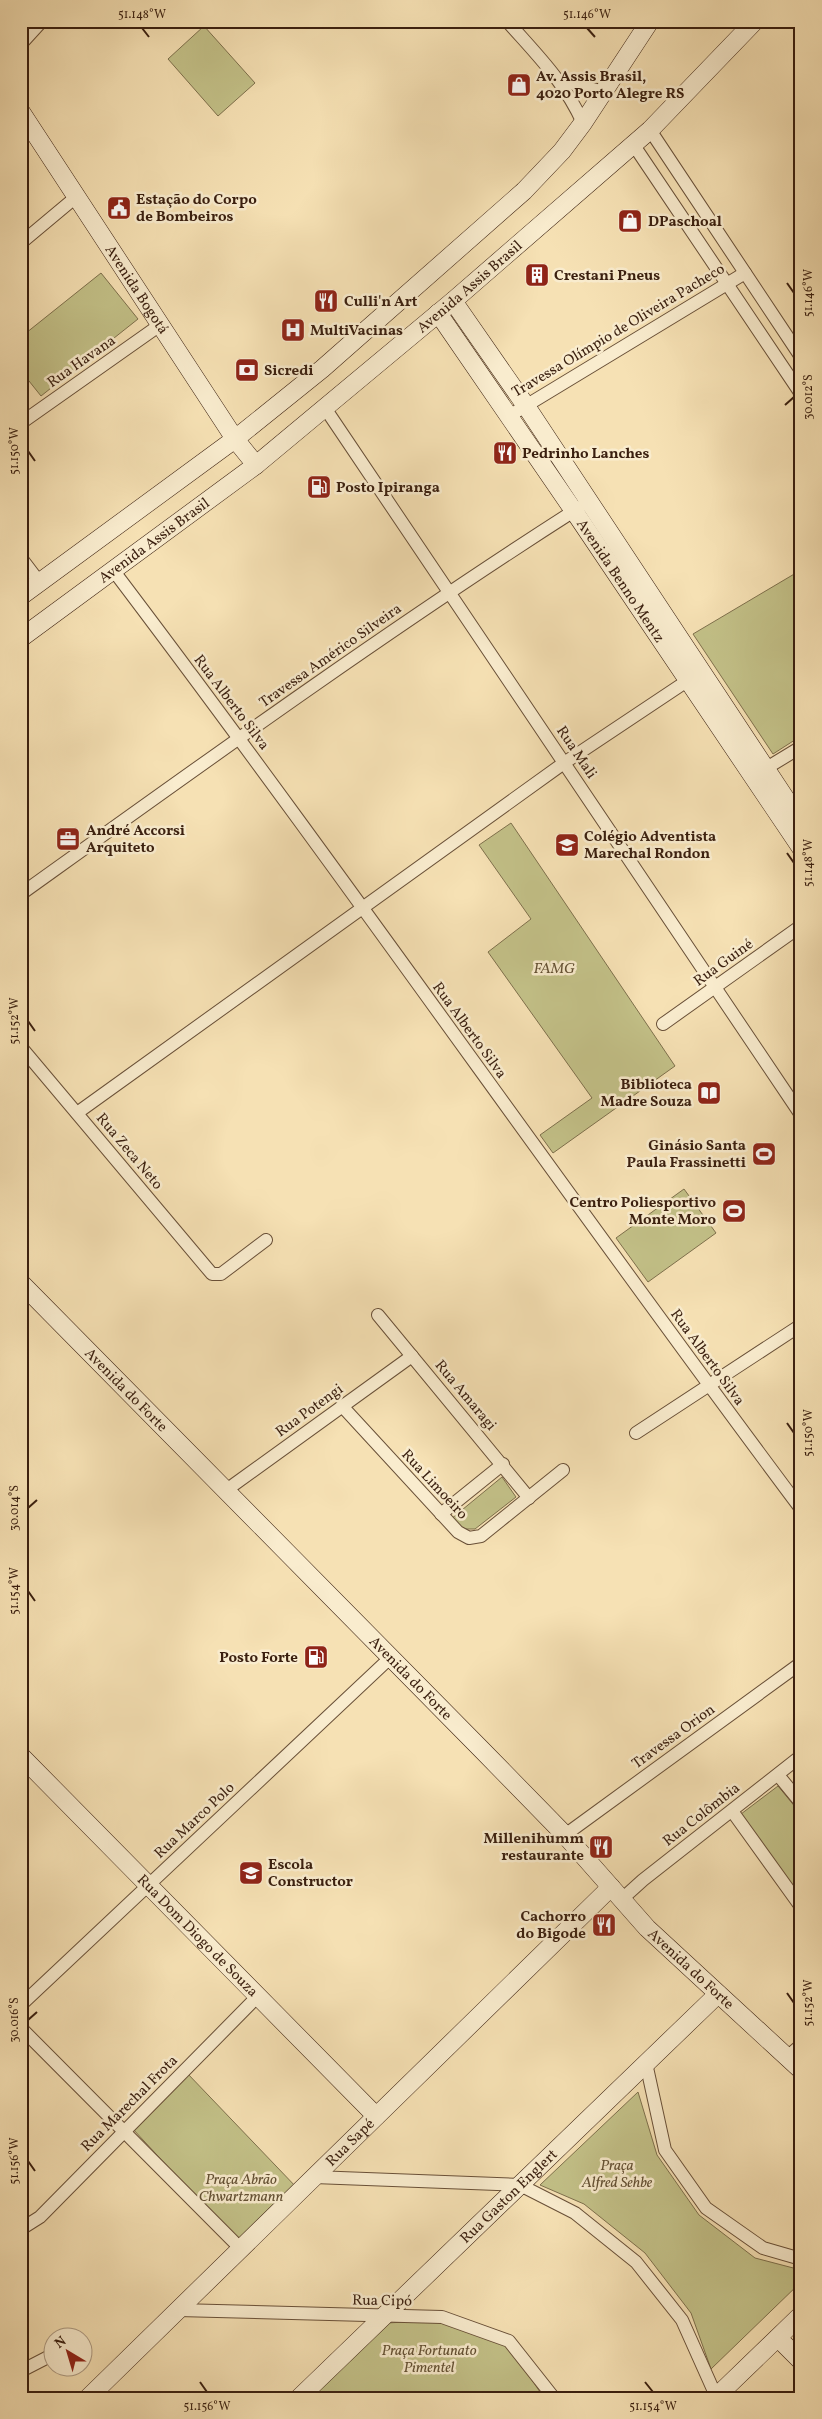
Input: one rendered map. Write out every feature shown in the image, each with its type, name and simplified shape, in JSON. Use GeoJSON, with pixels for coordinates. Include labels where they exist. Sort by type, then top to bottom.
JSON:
{"type":"FeatureCollection","features":[{"type":"Feature","properties":{"kind":"street"},"geometry":{"type":"LineString","coordinates":[[21,44],[42,21]]}},
{"type":"Feature","properties":{"kind":"street"},"geometry":{"type":"LineString","coordinates":[[507,21],[572,97],[583,123]]}},
{"type":"Feature","properties":{"kind":"street"},"geometry":{"type":"LineString","coordinates":[[21,596],[235,439],[322,369],[524,191],[562,151],[583,123],[650,21]]}},
{"type":"Feature","properties":{"kind":"street","name":"Avenida Assis Brasil"},"geometry":{"type":"LineString","coordinates":[[21,638],[256,465],[438,314],[650,130],[755,21]]}},
{"type":"Feature","properties":{"kind":"street"},"geometry":{"type":"LineString","coordinates":[[559,80],[604,92]]}},
{"type":"Feature","properties":{"kind":"street","name":"Avenida Bogotá"},"geometry":{"type":"LineString","coordinates":[[21,112],[235,439],[256,465]]}},
{"type":"Feature","properties":{"kind":"street"},"geometry":{"type":"LineString","coordinates":[[650,130],[801,357]]}},
{"type":"Feature","properties":{"kind":"street"},"geometry":{"type":"LineString","coordinates":[[633,144],[801,394]]}},
{"type":"Feature","properties":{"kind":"street"},"geometry":{"type":"LineString","coordinates":[[21,243],[76,197]]}},
{"type":"Feature","properties":{"kind":"street"},"geometry":{"type":"LineString","coordinates":[[680,212],[697,201]]}},
{"type":"Feature","properties":{"kind":"street","name":"Travessa Olímpio de Oliveira Pacheco"},"geometry":{"type":"LineString","coordinates":[[509,416],[745,273]]}},
{"type":"Feature","properties":{"kind":"street","name":"Avenida Benno Mentz"},"geometry":{"type":"LineString","coordinates":[[453,301],[526,406],[581,506]]}},
{"type":"Feature","properties":{"kind":"street","name":"Avenida Benno Mentz"},"geometry":{"type":"LineString","coordinates":[[438,314],[509,416],[581,506],[759,773],[801,848]]}},
{"type":"Feature","properties":{"kind":"street","name":"Rua Havana"},"geometry":{"type":"LineString","coordinates":[[21,423],[160,325]]}},
{"type":"Feature","properties":{"kind":"street","name":"Rua Mali"},"geometry":{"type":"LineString","coordinates":[[325,408],[715,988],[799,1107]]}},
{"type":"Feature","properties":{"kind":"street","name":"Travessa Américo Silveira"},"geometry":{"type":"LineString","coordinates":[[21,894],[239,737],[450,592],[581,506]]}},
{"type":"Feature","properties":{"kind":"street"},"geometry":{"type":"LineString","coordinates":[[21,558],[40,582]]}},
{"type":"Feature","properties":{"kind":"street","name":"Rua Alberto Silva"},"geometry":{"type":"LineString","coordinates":[[113,570],[239,737],[708,1384],[801,1509]]}},
{"type":"Feature","properties":{"kind":"street"},"geometry":{"type":"LineString","coordinates":[[77,1113],[564,763],[694,676]]}},
{"type":"Feature","properties":{"kind":"street"},"geometry":{"type":"LineString","coordinates":[[759,773],[801,747]]}},
{"type":"Feature","properties":{"kind":"street","name":"Avenida Benno Mentz"},"geometry":{"type":"LineString","coordinates":[[759,773],[801,822]]}},
{"type":"Feature","properties":{"kind":"street","name":"Rua Guiné"},"geometry":{"type":"LineString","coordinates":[[663,1024],[801,926]]}},
{"type":"Feature","properties":{"kind":"street","name":"Rua Zeca Neto"},"geometry":{"type":"LineString","coordinates":[[21,1047],[215,1275],[221,1274],[266,1240]]}},
{"type":"Feature","properties":{"kind":"street","name":"Avenida do Forte"},"geometry":{"type":"LineString","coordinates":[[21,1284],[565,1835],[647,1928],[801,2070]]}},
{"type":"Feature","properties":{"kind":"street","name":"Rua Amaragi"},"geometry":{"type":"LineString","coordinates":[[378,1315],[503,1464],[529,1498]]}},
{"type":"Feature","properties":{"kind":"street"},"geometry":{"type":"LineString","coordinates":[[636,1433],[801,1324]]}},
{"type":"Feature","properties":{"kind":"street","name":"Rua Potengi"},"geometry":{"type":"LineString","coordinates":[[225,1491],[412,1356]]}},
{"type":"Feature","properties":{"kind":"street","name":"Rua Limoeiro"},"geometry":{"type":"LineString","coordinates":[[342,1406],[458,1532],[469,1538],[481,1536],[563,1470]]}},
{"type":"Feature","properties":{"kind":"street"},"geometry":{"type":"LineString","coordinates":[[441,1514],[503,1464]]}},
{"type":"Feature","properties":{"kind":"street","name":"Rua Marco Polo"},"geometry":{"type":"LineString","coordinates":[[21,2005],[390,1658]]}},
{"type":"Feature","properties":{"kind":"street","name":"Travessa Orion"},"geometry":{"type":"LineString","coordinates":[[565,1835],[801,1663]]}},
{"type":"Feature","properties":{"kind":"street","name":"Rua Dom Diogo de Souza"},"geometry":{"type":"LineString","coordinates":[[21,1756],[376,2116]]}},
{"type":"Feature","properties":{"kind":"street","name":"Rua Colômbia"},"geometry":{"type":"LineString","coordinates":[[617,1893],[643,1880],[801,1756]]}},
{"type":"Feature","properties":{"kind":"street"},"geometry":{"type":"LineString","coordinates":[[778,1775],[801,1803]]}},
{"type":"Feature","properties":{"kind":"street"},"geometry":{"type":"LineString","coordinates":[[732,1811],[801,1907]]}},
{"type":"Feature","properties":{"kind":"street","name":"Rua Sapé"},"geometry":{"type":"LineString","coordinates":[[88,2398],[376,2116],[617,1893]]}},
{"type":"Feature","properties":{"kind":"street","name":"Rua Gaston Englert"},"geometry":{"type":"LineString","coordinates":[[301,2397],[718,1994]]}},
{"type":"Feature","properties":{"kind":"street","name":"Rua Marechal Frota"},"geometry":{"type":"LineString","coordinates":[[21,2229],[40,2216],[258,1996]]}},
{"type":"Feature","properties":{"kind":"street"},"geometry":{"type":"LineString","coordinates":[[21,2028],[241,2249]]}},
{"type":"Feature","properties":{"kind":"street"},"geometry":{"type":"LineString","coordinates":[[787,2057],[801,2045]]}},
{"type":"Feature","properties":{"kind":"street"},"geometry":{"type":"LineString","coordinates":[[646,2063],[665,2150],[706,2208],[762,2248],[801,2259]]}},
{"type":"Feature","properties":{"kind":"street"},"geometry":{"type":"LineString","coordinates":[[314,2177],[520,2185],[575,2213],[636,2262],[682,2320],[716,2397],[801,2315]]}},
{"type":"Feature","properties":{"kind":"street","name":"Rua Cipó"},"geometry":{"type":"LineString","coordinates":[[178,2310],[383,2317],[442,2317],[509,2341],[554,2398]]}},
{"type":"Feature","properties":{"kind":"street"},"geometry":{"type":"LineString","coordinates":[[778,2338],[801,2361]]}},
{"type":"Feature","properties":{"kind":"street"},"geometry":{"type":"LineString","coordinates":[[21,2371],[42,2360]]}},
{"type":"Feature","properties":{"kind":"green space"},"geometry":{"type":"Polygon","coordinates":[[[204,26],[255,83],[218,116],[168,59],[204,26]]]}},
{"type":"Feature","properties":{"kind":"green space"},"geometry":{"type":"Polygon","coordinates":[[[101,273],[138,319],[41,396],[21,371],[21,337],[101,273]]]}},
{"type":"Feature","properties":{"kind":"green space"},"geometry":{"type":"Polygon","coordinates":[[[801,570],[801,736],[773,754],[693,634],[801,570]]]}},
{"type":"Feature","properties":{"kind":"green space","name":"FAMG"},"geometry":{"type":"Polygon","coordinates":[[[511,823],[675,1066],[553,1153],[540,1135],[592,1098],[488,952],[531,919],[479,845],[511,823]]]}},
{"type":"Feature","properties":{"kind":"green space"},"geometry":{"type":"Polygon","coordinates":[[[684,1189],[716,1233],[648,1282],[616,1238],[684,1189]]]}},
{"type":"Feature","properties":{"kind":"green space"},"geometry":{"type":"Polygon","coordinates":[[[502,1477],[516,1497],[475,1529],[462,1529],[451,1519],[502,1477]]]}},
{"type":"Feature","properties":{"kind":"green space"},"geometry":{"type":"Polygon","coordinates":[[[778,1786],[801,1814],[801,1897],[741,1814],[778,1786]]]}},
{"type":"Feature","properties":{"kind":"green space","name":"Praça Abrão Chwartzmann"},"geometry":{"type":"Polygon","coordinates":[[[187,2073],[298,2189],[240,2245],[132,2128],[187,2073]]]}},
{"type":"Feature","properties":{"kind":"green space","name":"Praça Alfred Sehbe"},"geometry":{"type":"Polygon","coordinates":[[[638,2092],[657,2155],[699,2215],[755,2258],[801,2270],[801,2282],[711,2369],[691,2313],[645,2253],[584,2204],[540,2185],[638,2092]]]}},
{"type":"Feature","properties":{"kind":"green space","name":"Praça Fortunato Pimentel"},"geometry":{"type":"Polygon","coordinates":[[[440,2320],[508,2344],[544,2398],[315,2398],[313,2396],[387,2323],[440,2320]]]}},
{"type":"Feature","properties":{"kind":"place","name":"Av. Assis Brasil, 4020 Porto Alegre RS"},"geometry":{"type":"Point","coordinates":[519,85]}},
{"type":"Feature","properties":{"kind":"place","name":"Estação do Corpo de Bombeiros"},"geometry":{"type":"Point","coordinates":[119,208]}},
{"type":"Feature","properties":{"kind":"place","name":"DPaschoal"},"geometry":{"type":"Point","coordinates":[630,221]}},
{"type":"Feature","properties":{"kind":"place","name":"Crestani Pneus"},"geometry":{"type":"Point","coordinates":[537,275]}},
{"type":"Feature","properties":{"kind":"place","name":"Culli'n Art"},"geometry":{"type":"Point","coordinates":[326,301]}},
{"type":"Feature","properties":{"kind":"place","name":"MultiVacinas"},"geometry":{"type":"Point","coordinates":[293,330]}},
{"type":"Feature","properties":{"kind":"place","name":"Sicredi"},"geometry":{"type":"Point","coordinates":[247,370]}},
{"type":"Feature","properties":{"kind":"place","name":"Pedrinho Lanches"},"geometry":{"type":"Point","coordinates":[505,453]}},
{"type":"Feature","properties":{"kind":"place","name":"Posto Ipiranga"},"geometry":{"type":"Point","coordinates":[319,487]}},
{"type":"Feature","properties":{"kind":"place","name":"André Accorsi Arquiteto"},"geometry":{"type":"Point","coordinates":[68,839]}},
{"type":"Feature","properties":{"kind":"place","name":"Colégio Adventista Marechal Rondon"},"geometry":{"type":"Point","coordinates":[567,845]}},
{"type":"Feature","properties":{"kind":"place","name":"Biblioteca Madre Souza"},"geometry":{"type":"Point","coordinates":[709,1093]}},
{"type":"Feature","properties":{"kind":"place","name":"Ginásio Santa Paula Frassinetti"},"geometry":{"type":"Point","coordinates":[764,1154]}},
{"type":"Feature","properties":{"kind":"place","name":"Centro Poliesportivo Monte Moro"},"geometry":{"type":"Point","coordinates":[734,1211]}},
{"type":"Feature","properties":{"kind":"place","name":"Posto Forte"},"geometry":{"type":"Point","coordinates":[316,1657]}},
{"type":"Feature","properties":{"kind":"place","name":"Millenihumm restaurante"},"geometry":{"type":"Point","coordinates":[601,1847]}},
{"type":"Feature","properties":{"kind":"place","name":"Escola Constructor"},"geometry":{"type":"Point","coordinates":[251,1873]}},
{"type":"Feature","properties":{"kind":"place","name":"Cachorro do Bigode"},"geometry":{"type":"Point","coordinates":[604,1925]}}]}
